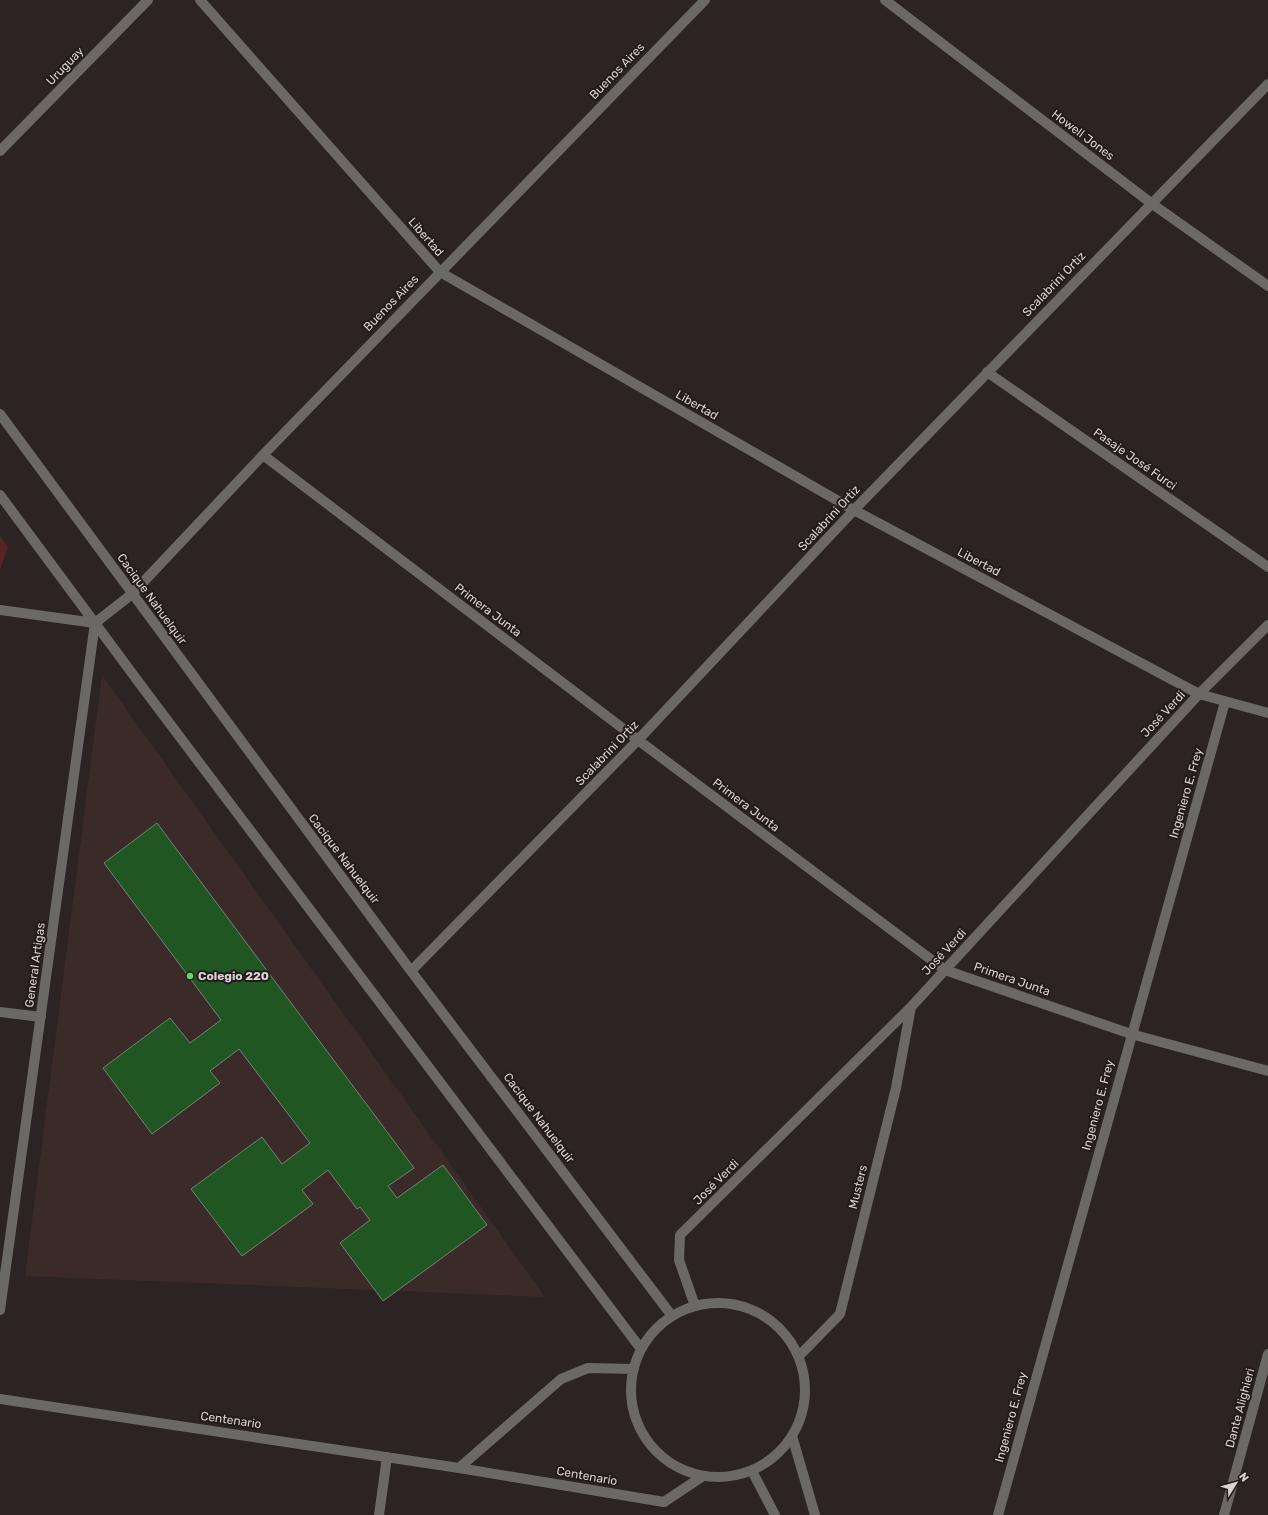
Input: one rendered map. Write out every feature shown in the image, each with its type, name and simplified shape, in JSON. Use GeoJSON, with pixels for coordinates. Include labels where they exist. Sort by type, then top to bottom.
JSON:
{"type":"FeatureCollection","features":[{"type":"Feature","properties":{"kind":"street","name":"Uruguay"},"geometry":{"type":"LineString","coordinates":[[0,151],[148,0]]}},
{"type":"Feature","properties":{"kind":"street","name":"Libertad"},"geometry":{"type":"LineString","coordinates":[[200,0],[440,272],[854,510],[1199,694],[1268,713]]}},
{"type":"Feature","properties":{"kind":"street","name":"Buenos Aires"},"geometry":{"type":"LineString","coordinates":[[95,623],[132,594],[263,455],[705,0]]}},
{"type":"Feature","properties":{"kind":"street","name":"Howell Jones"},"geometry":{"type":"LineString","coordinates":[[885,0],[1151,203],[1268,286]]}},
{"type":"Feature","properties":{"kind":"street","name":"Scalabrini Ortiz"},"geometry":{"type":"LineString","coordinates":[[411,971],[638,740],[854,510],[1268,84]]}},
{"type":"Feature","properties":{"kind":"street","name":"Pasaje José Furci"},"geometry":{"type":"LineString","coordinates":[[987,372],[1268,567]]}},
{"type":"Feature","properties":{"kind":"street","name":"Cacique Nahuelquir"},"geometry":{"type":"LineString","coordinates":[[0,414],[411,971],[672,1316]]}},
{"type":"Feature","properties":{"kind":"street","name":"Primera Junta"},"geometry":{"type":"LineString","coordinates":[[263,455],[638,740],[945,970],[1131,1034],[1268,1072]]}},
{"type":"Feature","properties":{"kind":"street"},"geometry":{"type":"LineString","coordinates":[[0,495],[595,1290],[641,1349]]}},
{"type":"Feature","properties":{"kind":"street"},"geometry":{"type":"LineString","coordinates":[[0,610],[95,623]]}},
{"type":"Feature","properties":{"kind":"street","name":"General Artigas"},"geometry":{"type":"LineString","coordinates":[[0,1310],[8,1265],[95,623]]}},
{"type":"Feature","properties":{"kind":"street","name":"José Verdi"},"geometry":{"type":"LineString","coordinates":[[695,1306],[679,1260],[680,1235],[911,1007],[1199,694],[1268,625]]}},
{"type":"Feature","properties":{"kind":"street","name":"Ingeniero E. Frey"},"geometry":{"type":"LineString","coordinates":[[998,1515],[1131,1034],[1225,702]]}},
{"type":"Feature","properties":{"kind":"street","name":"Musters"},"geometry":{"type":"LineString","coordinates":[[799,1356],[840,1314],[896,1088],[911,1007]]}},
{"type":"Feature","properties":{"kind":"street"},"geometry":{"type":"LineString","coordinates":[[0,1012],[41,1017]]}},
{"type":"Feature","properties":{"kind":"street"},"geometry":{"type":"LineString","coordinates":[[712,1303],[730,1304],[748,1308],[764,1316],[778,1327],[790,1340],[799,1356],[804,1376],[805,1397],[801,1417],[792,1436],[779,1453],[771,1460],[752,1471],[736,1475],[719,1477],[702,1476],[683,1470],[666,1459],[651,1446],[640,1428],[634,1409],[631,1389],[634,1368],[641,1349],[655,1330],[672,1316],[695,1306],[712,1303]]}},
{"type":"Feature","properties":{"kind":"street","name":"Dante Alighieri"},"geometry":{"type":"LineString","coordinates":[[1224,1515],[1268,1354]]}},
{"type":"Feature","properties":{"kind":"street"},"geometry":{"type":"LineString","coordinates":[[459,1468],[561,1379],[588,1368],[634,1368]]}},
{"type":"Feature","properties":{"kind":"street","name":"Centenario"},"geometry":{"type":"LineString","coordinates":[[0,1399],[459,1468],[664,1502],[702,1476]]}},
{"type":"Feature","properties":{"kind":"street"},"geometry":{"type":"LineString","coordinates":[[792,1436],[815,1515]]}},
{"type":"Feature","properties":{"kind":"street"},"geometry":{"type":"LineString","coordinates":[[379,1515],[388,1457]]}},
{"type":"Feature","properties":{"kind":"street"},"geometry":{"type":"LineString","coordinates":[[752,1471],[775,1515]]}},
{"type":"Feature","properties":{"kind":"shaded area"},"geometry":{"type":"Polygon","coordinates":[[[0,536],[8,547],[0,570],[0,536]]]}},
{"type":"Feature","properties":{"kind":"shaded area","name":"Colegio 220"},"geometry":{"type":"Polygon","coordinates":[[[102,675],[545,1297],[25,1276],[102,675]]]}},
{"type":"Feature","properties":{"kind":"building"},"geometry":{"type":"Polygon","coordinates":[[[157,823],[414,1168],[388,1186],[397,1198],[443,1165],[487,1225],[383,1301],[340,1243],[370,1220],[360,1207],[357,1209],[328,1170],[302,1190],[313,1204],[242,1256],[191,1189],[262,1137],[282,1164],[310,1143],[239,1049],[210,1071],[220,1083],[152,1134],[103,1068],[170,1018],[190,1043],[221,1020],[104,863],[157,823]]]}},
{"type":"Feature","properties":{"kind":"place","name":"Colegio 220"},"geometry":{"type":"Point","coordinates":[190,976]}}]}
